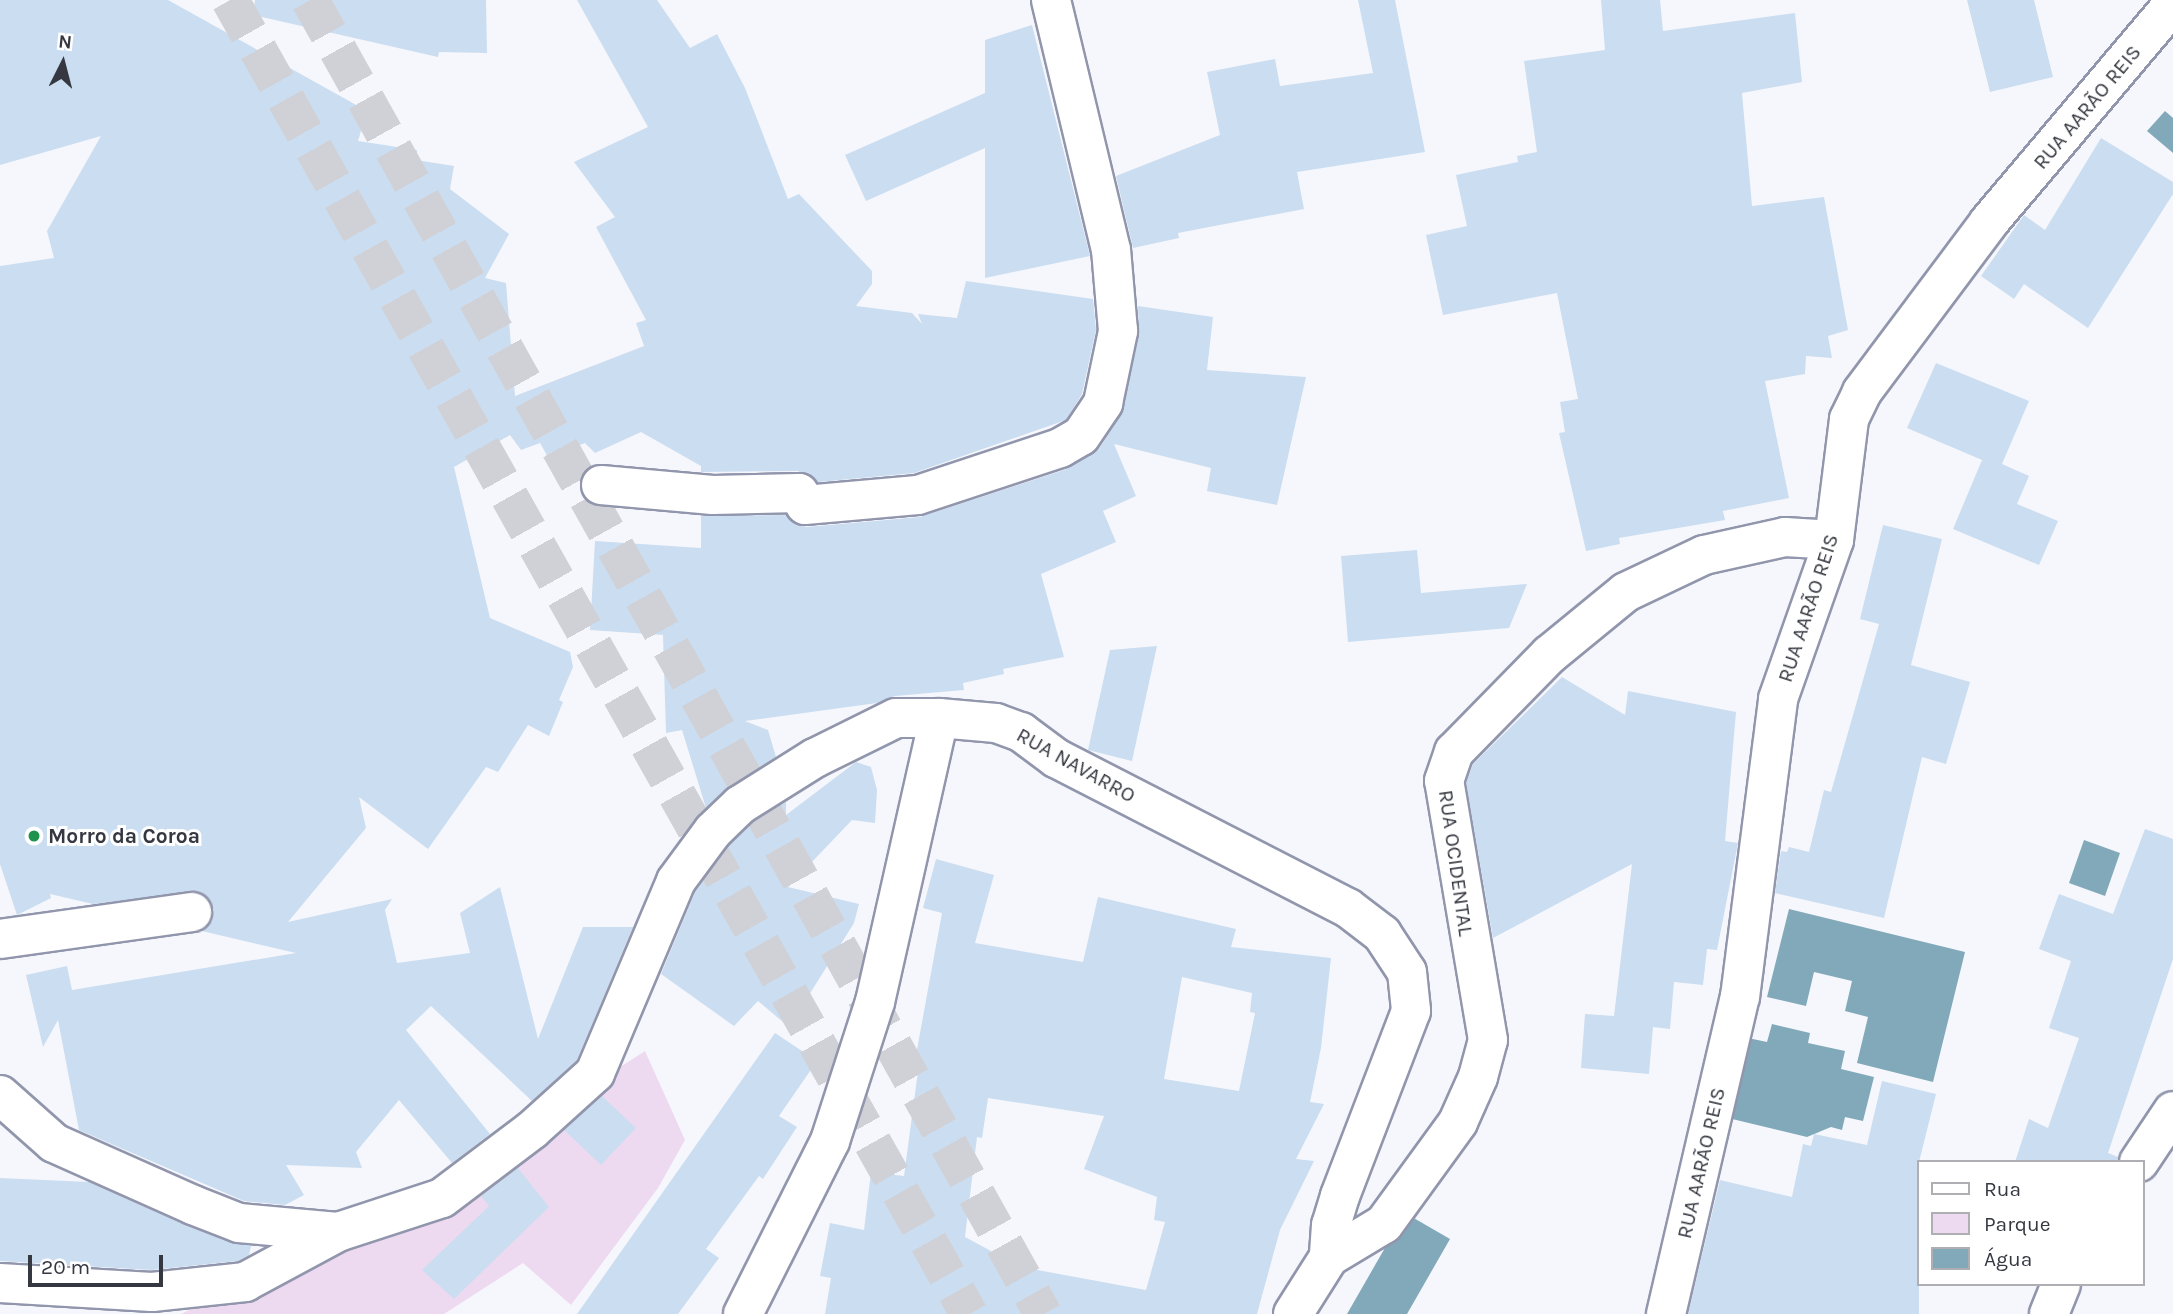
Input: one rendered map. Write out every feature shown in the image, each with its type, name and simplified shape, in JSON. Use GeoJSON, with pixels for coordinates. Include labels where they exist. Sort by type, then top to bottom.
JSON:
{"type":"FeatureCollection","features":[{"type":"Feature","properties":{"kind":"street"},"geometry":{"type":"LineString","coordinates":[[601,485],[713,495],[799,493],[805,505],[918,495],[1060,449],[1081,436],[1103,403],[1118,331],[1111,250],[1051,0]]}},
{"type":"Feature","properties":{"kind":"street","name":"RUA AARÃO REIS"},"geometry":{"type":"LineString","coordinates":[[1666,1314],[1740,997],[1778,699],[1834,540],[1849,419],[1862,392],[1989,222],[2173,4]]}},
{"type":"Feature","properties":{"kind":"street","name":"RUA OCIDENTAL"},"geometry":{"type":"LineString","coordinates":[[1293,1314],[1329,1257],[1384,1224],[1429,1163],[1458,1122],[1488,1040],[1473,975],[1444,781],[1454,752],[1549,655],[1626,592],[1704,555],[1785,537],[1834,540]]}},
{"type":"Feature","properties":{"kind":"street","name":"RUA NAVARRO"},"geometry":{"type":"LineString","coordinates":[[338,1232],[442,1198],[532,1130],[595,1073],[676,881],[713,831],[740,805],[815,758],[895,718],[939,718],[996,723],[1021,732],[1056,758],[1348,908],[1382,934],[1407,972],[1410,1011],[1340,1196],[1331,1225],[1329,1257]]}},
{"type":"Feature","properties":{"kind":"street"},"geometry":{"type":"LineString","coordinates":[[743,1314],[830,1140],[875,1002],[939,718]]}},
{"type":"Feature","properties":{"kind":"street"},"geometry":{"type":"LineString","coordinates":[[0,939],[192,912]]}},
{"type":"Feature","properties":{"kind":"street"},"geometry":{"type":"LineString","coordinates":[[0,1095],[54,1143],[193,1205],[239,1223],[338,1232]]}},
{"type":"Feature","properties":{"kind":"street"},"geometry":{"type":"LineString","coordinates":[[2140,1160],[2173,1111]]}},
{"type":"Feature","properties":{"kind":"street"},"geometry":{"type":"LineString","coordinates":[[0,1283],[152,1292],[245,1282],[338,1232]]}},
{"type":"Feature","properties":{"kind":"street"},"geometry":{"type":"LineString","coordinates":[[2049,1314],[2060,1286]]}},
{"type":"Feature","properties":{"kind":"green space"},"geometry":{"type":"Polygon","coordinates":[[[645,1051],[685,1140],[658,1188],[571,1305],[523,1263],[444,1314],[181,1314],[314,1251],[488,1152],[645,1051]]]}},
{"type":"Feature","properties":{"kind":"water"},"geometry":{"type":"Polygon","coordinates":[[[2165,111],[2173,118],[2173,153],[2147,131],[2165,111]]]}},
{"type":"Feature","properties":{"kind":"water"},"geometry":{"type":"Polygon","coordinates":[[[2084,840],[2120,853],[2105,896],[2069,883],[2084,840]]]}},
{"type":"Feature","properties":{"kind":"water"},"geometry":{"type":"Polygon","coordinates":[[[1789,909],[1965,952],[1933,1082],[1857,1063],[1868,1017],[1845,1011],[1852,981],[1814,972],[1806,1006],[1767,997],[1789,909]]]}},
{"type":"Feature","properties":{"kind":"water"},"geometry":{"type":"Polygon","coordinates":[[[1772,1024],[1810,1033],[1808,1043],[1845,1051],[1841,1069],[1874,1077],[1863,1121],[1845,1117],[1842,1130],[1831,1127],[1807,1137],[1728,1118],[1748,1038],[1767,1042],[1772,1024]]]}},
{"type":"Feature","properties":{"kind":"water"},"geometry":{"type":"Polygon","coordinates":[[[1405,1213],[1450,1239],[1407,1314],[1347,1314],[1405,1213]]]}},
{"type":"Feature","properties":{"kind":"building"},"geometry":{"type":"Polygon","coordinates":[[[0,0],[168,0],[367,111],[358,141],[417,150],[416,160],[454,166],[450,189],[509,234],[485,278],[506,283],[515,396],[644,346],[636,323],[646,320],[596,227],[615,217],[574,162],[648,127],[577,0],[657,0],[690,48],[717,34],[745,88],[788,199],[799,194],[872,271],[872,284],[856,306],[912,313],[922,324],[918,314],[957,318],[966,281],[1093,299],[1096,330],[1082,394],[1066,420],[914,473],[818,482],[798,471],[701,472],[701,466],[641,432],[595,453],[585,443],[548,457],[540,443],[521,450],[510,435],[454,467],[490,618],[570,652],[573,667],[559,700],[563,702],[549,736],[528,725],[498,772],[486,767],[428,849],[359,797],[366,828],[288,922],[392,899],[385,910],[397,963],[470,953],[460,913],[500,887],[538,1039],[583,927],[633,927],[577,1060],[532,1101],[431,1006],[406,1030],[490,1134],[452,1163],[399,1100],[356,1152],[362,1168],[286,1165],[304,1195],[285,1205],[244,1201],[79,1130],[58,1020],[43,1047],[26,975],[67,966],[72,990],[296,953],[202,931],[212,921],[214,910],[200,892],[93,904],[50,894],[51,898],[17,915],[0,864],[0,266],[54,258],[47,231],[101,136],[0,165],[0,0]]]}},
{"type":"Feature","properties":{"kind":"building"},"geometry":{"type":"Polygon","coordinates":[[[255,0],[486,0],[487,53],[439,52],[438,57],[253,15],[255,0]]]}},
{"type":"Feature","properties":{"kind":"building"},"geometry":{"type":"Polygon","coordinates":[[[1358,0],[1395,0],[1425,152],[1297,172],[1304,209],[1178,233],[1179,238],[1133,248],[1116,176],[1220,135],[1207,72],[1275,59],[1280,86],[1373,73],[1358,0]]]}},
{"type":"Feature","properties":{"kind":"building"},"geometry":{"type":"Polygon","coordinates":[[[1601,0],[1660,0],[1663,31],[1795,13],[1802,82],[1742,93],[1752,206],[1824,197],[1848,330],[1828,336],[1832,358],[1806,356],[1805,374],[1765,381],[1789,498],[1723,511],[1725,520],[1619,538],[1620,544],[1586,551],[1559,433],[1565,432],[1560,402],[1578,399],[1557,293],[1443,315],[1426,235],[1467,226],[1456,175],[1518,162],[1517,156],[1537,152],[1524,61],[1605,50],[1601,0]]]}},
{"type":"Feature","properties":{"kind":"building"},"geometry":{"type":"Polygon","coordinates":[[[1967,0],[2034,0],[2053,77],[1990,92],[1967,0]]]}},
{"type":"Feature","properties":{"kind":"building"},"geometry":{"type":"Polygon","coordinates":[[[1032,25],[1090,256],[985,278],[985,148],[866,201],[845,155],[985,93],[985,40],[1032,25]]]}},
{"type":"Feature","properties":{"kind":"building"},"geometry":{"type":"Polygon","coordinates":[[[2101,138],[2173,182],[2173,194],[2088,328],[2024,284],[2014,299],[1981,276],[2024,215],[2045,230],[2101,138]]]}},
{"type":"Feature","properties":{"kind":"building"},"geometry":{"type":"Polygon","coordinates":[[[1138,306],[1213,317],[1207,370],[1306,377],[1277,505],[1207,491],[1211,468],[1114,444],[1136,496],[1103,511],[1116,542],[1041,574],[1064,657],[1003,669],[1004,674],[963,683],[964,690],[895,696],[877,703],[745,721],[768,730],[776,757],[728,787],[706,808],[682,730],[666,733],[663,635],[590,630],[595,541],[701,548],[701,516],[786,515],[795,524],[807,527],[920,517],[1067,469],[1099,449],[1121,415],[1139,335],[1138,306]]]}},
{"type":"Feature","properties":{"kind":"building"},"geometry":{"type":"Polygon","coordinates":[[[1936,363],[2029,401],[2002,464],[2029,476],[2017,504],[2058,521],[2039,565],[1953,529],[1982,460],[1907,428],[1936,363]]]}},
{"type":"Feature","properties":{"kind":"building"},"geometry":{"type":"Polygon","coordinates":[[[1883,525],[1942,539],[1911,665],[1970,682],[1946,764],[1922,757],[1884,918],[1775,893],[1781,851],[1787,852],[1789,847],[1809,852],[1824,790],[1831,792],[1879,624],[1860,619],[1883,525]]]}},
{"type":"Feature","properties":{"kind":"building"},"geometry":{"type":"Polygon","coordinates":[[[1417,550],[1421,593],[1527,584],[1509,628],[1348,642],[1341,556],[1417,550]]]}},
{"type":"Feature","properties":{"kind":"building"},"geometry":{"type":"Polygon","coordinates":[[[1157,646],[1132,761],[1088,750],[1110,650],[1157,646]]]}},
{"type":"Feature","properties":{"kind":"building"},"geometry":{"type":"Polygon","coordinates":[[[1562,677],[1625,715],[1628,691],[1736,712],[1725,841],[1738,843],[1717,950],[1707,949],[1703,985],[1674,982],[1670,1029],[1653,1027],[1649,1074],[1581,1068],[1585,1014],[1614,1016],[1632,864],[1493,938],[1466,783],[1473,764],[1562,677]]]}},
{"type":"Feature","properties":{"kind":"building"},"geometry":{"type":"Polygon","coordinates":[[[856,762],[871,767],[877,790],[875,823],[852,820],[788,887],[859,904],[854,923],[789,1027],[758,1001],[734,1026],[661,974],[695,892],[729,845],[754,822],[786,802],[786,815],[856,762]]]}},
{"type":"Feature","properties":{"kind":"building"},"geometry":{"type":"Polygon","coordinates":[[[2145,829],[2173,839],[2173,959],[2108,1153],[2118,1157],[2117,1160],[2016,1160],[2029,1119],[2048,1128],[2079,1038],[2049,1028],[2071,961],[2039,949],[2059,894],[2113,914],[2145,829]]]}},
{"type":"Feature","properties":{"kind":"building"},"geometry":{"type":"Polygon","coordinates":[[[936,859],[994,875],[975,943],[1083,962],[1098,897],[1236,929],[1231,947],[1331,958],[1321,1048],[1310,1102],[1324,1104],[1296,1159],[1314,1161],[1280,1230],[1257,1314],[825,1314],[831,1278],[820,1276],[830,1223],[864,1230],[871,1172],[904,1176],[920,1056],[916,1055],[942,913],[923,908],[936,859]],[[1182,977],[1164,1079],[1239,1091],[1255,1013],[1250,1012],[1252,993],[1182,977]],[[988,1098],[982,1138],[977,1137],[965,1237],[1021,1267],[1146,1290],[1165,1222],[1154,1220],[1157,1197],[1084,1169],[1104,1116],[988,1098]]]}},
{"type":"Feature","properties":{"kind":"building"},"geometry":{"type":"Polygon","coordinates":[[[775,1033],[817,1061],[779,1116],[797,1127],[763,1179],[759,1176],[706,1249],[719,1258],[678,1314],[577,1314],[775,1033]]]}},
{"type":"Feature","properties":{"kind":"building"},"geometry":{"type":"Polygon","coordinates":[[[1882,1081],[1936,1094],[1918,1160],[1919,1314],[1688,1314],[1720,1180],[1792,1197],[1803,1144],[1811,1146],[1814,1134],[1867,1145],[1882,1081]]]}},
{"type":"Feature","properties":{"kind":"building"},"geometry":{"type":"Polygon","coordinates":[[[602,1096],[636,1128],[601,1165],[564,1130],[602,1096]]]}},
{"type":"Feature","properties":{"kind":"building"},"geometry":{"type":"Polygon","coordinates":[[[518,1168],[549,1207],[454,1299],[422,1270],[489,1206],[481,1196],[518,1168]]]}},
{"type":"Feature","properties":{"kind":"building"},"geometry":{"type":"Polygon","coordinates":[[[0,1178],[89,1182],[185,1225],[251,1246],[249,1255],[238,1261],[151,1270],[0,1261],[0,1178]]]}},
{"type":"Feature","properties":{"kind":"tunnel"},"geometry":{"type":"LineString","coordinates":[[230,0],[969,1314]]}},
{"type":"Feature","properties":{"kind":"tunnel"},"geometry":{"type":"LineString","coordinates":[[310,0],[1043,1314]]}},
{"type":"Feature","properties":{"kind":"place","name":"Morro da Coroa"},"geometry":{"type":"Point","coordinates":[34,836]}}]}
